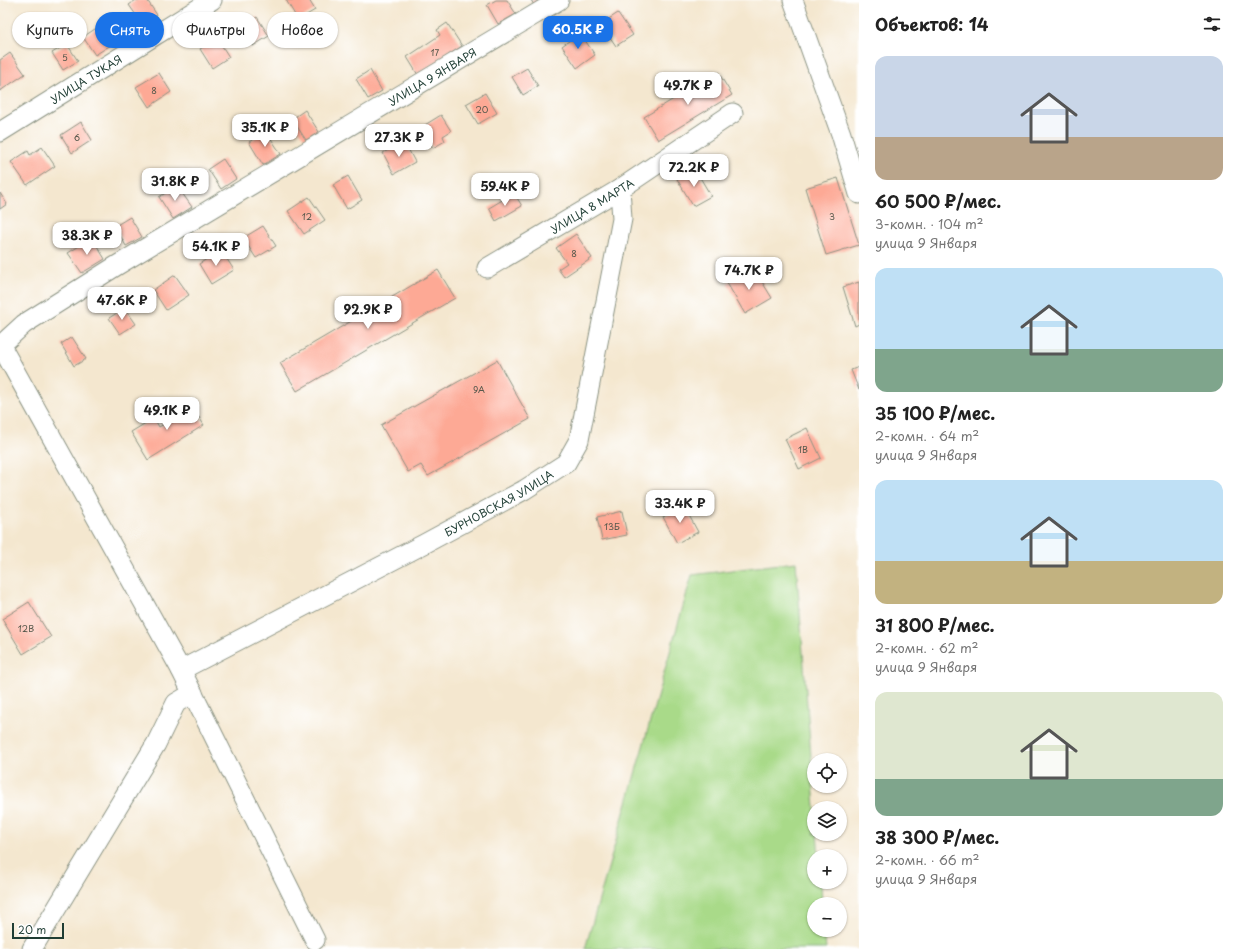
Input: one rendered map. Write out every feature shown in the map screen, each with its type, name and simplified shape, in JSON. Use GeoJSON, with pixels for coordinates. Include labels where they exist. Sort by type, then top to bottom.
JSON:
{"type":"FeatureCollection","features":[{"type":"Feature","properties":{"kind":"street","name":"УЛИЦА ТУКАЯ"},"geometry":{"type":"LineString","coordinates":[[0,132],[212,0]]}},
{"type":"Feature","properties":{"kind":"street","name":"УЛИЦА 9 ЯНВАРЯ"},"geometry":{"type":"LineString","coordinates":[[0,345],[24,324],[116,266],[559,0]]}},
{"type":"Feature","properties":{"kind":"street"},"geometry":{"type":"LineString","coordinates":[[793,0],[841,134],[859,194]]}},
{"type":"Feature","properties":{"kind":"street","name":"УЛИЦА 8 МАРТА"},"geometry":{"type":"LineString","coordinates":[[487,268],[620,189],[733,112]]}},
{"type":"Feature","properties":{"kind":"street","name":"БУРНОВСКАЯ УЛИЦА"},"geometry":{"type":"LineString","coordinates":[[181,670],[437,537],[524,490],[566,463],[578,440],[621,227],[620,189]]}},
{"type":"Feature","properties":{"kind":"street"},"geometry":{"type":"LineString","coordinates":[[0,345],[181,670],[315,940]]}},
{"type":"Feature","properties":{"kind":"street"},"geometry":{"type":"LineString","coordinates":[[32,949],[156,744],[176,703],[193,693]]}},
{"type":"Feature","properties":{"kind":"green space"},"geometry":{"type":"Polygon","coordinates":[[[796,562],[811,753],[807,753],[807,793],[814,793],[814,801],[807,801],[807,841],[818,841],[818,849],[807,849],[807,889],[821,889],[822,897],[807,897],[807,937],[825,937],[826,949],[585,949],[692,575],[796,562]]]}},
{"type":"Feature","properties":{"kind":"building"},"geometry":{"type":"Polygon","coordinates":[[[136,0],[147,0],[155,12],[134,12],[129,5],[136,0]]]}},
{"type":"Feature","properties":{"kind":"building"},"geometry":{"type":"Polygon","coordinates":[[[286,0],[309,0],[315,10],[312,12],[293,12],[286,0]]]}},
{"type":"Feature","properties":{"kind":"building"},"geometry":{"type":"Polygon","coordinates":[[[496,0],[507,0],[516,14],[498,24],[487,5],[496,0]]]}},
{"type":"Feature","properties":{"kind":"building"},"geometry":{"type":"Polygon","coordinates":[[[531,0],[542,0],[534,5],[531,0]]]}},
{"type":"Feature","properties":{"kind":"building"},"geometry":{"type":"Polygon","coordinates":[[[618,13],[633,35],[616,46],[601,24],[618,13]]]}},
{"type":"Feature","properties":{"kind":"building"},"geometry":{"type":"Polygon","coordinates":[[[259,20],[267,33],[267,37],[259,42],[259,20]]]}},
{"type":"Feature","properties":{"kind":"building"},"geometry":{"type":"Polygon","coordinates":[[[447,23],[462,46],[418,75],[407,57],[440,35],[437,30],[447,23]]]}},
{"type":"Feature","properties":{"kind":"building"},"geometry":{"type":"Polygon","coordinates":[[[95,29],[95,48],[106,48],[95,55],[87,43],[87,34],[95,29]]]}},
{"type":"Feature","properties":{"kind":"building"},"geometry":{"type":"Polygon","coordinates":[[[580,33],[595,55],[577,68],[562,46],[580,33]]]}},
{"type":"Feature","properties":{"kind":"building"},"geometry":{"type":"Polygon","coordinates":[[[60,48],[70,48],[78,61],[63,70],[52,53],[60,48]]]}},
{"type":"Feature","properties":{"kind":"building"},"geometry":{"type":"Polygon","coordinates":[[[223,48],[229,57],[212,68],[200,49],[223,48]]]}},
{"type":"Feature","properties":{"kind":"building"},"geometry":{"type":"Polygon","coordinates":[[[10,53],[25,74],[0,91],[0,60],[10,53]]]}},
{"type":"Feature","properties":{"kind":"building"},"geometry":{"type":"Polygon","coordinates":[[[527,68],[538,86],[523,95],[512,77],[527,68]]]}},
{"type":"Feature","properties":{"kind":"building"},"geometry":{"type":"Polygon","coordinates":[[[370,70],[382,91],[368,99],[356,79],[370,70]]]}},
{"type":"Feature","properties":{"kind":"building"},"geometry":{"type":"Polygon","coordinates":[[[718,72],[732,95],[658,140],[644,117],[718,72]]]}},
{"type":"Feature","properties":{"kind":"building"},"geometry":{"type":"Polygon","coordinates":[[[159,73],[171,92],[149,107],[136,87],[159,73]]]}},
{"type":"Feature","properties":{"kind":"building"},"geometry":{"type":"Polygon","coordinates":[[[485,93],[497,113],[478,124],[466,104],[485,93]]]}},
{"type":"Feature","properties":{"kind":"building"},"geometry":{"type":"Polygon","coordinates":[[[305,110],[319,132],[306,140],[292,119],[305,110]]]}},
{"type":"Feature","properties":{"kind":"building"},"geometry":{"type":"Polygon","coordinates":[[[441,115],[451,131],[443,136],[445,141],[433,148],[420,128],[441,115]]]}},
{"type":"Feature","properties":{"kind":"building"},"geometry":{"type":"Polygon","coordinates":[[[81,122],[92,140],[72,153],[61,135],[81,122]]]}},
{"type":"Feature","properties":{"kind":"building"},"geometry":{"type":"Polygon","coordinates":[[[266,131],[281,154],[263,165],[249,142],[266,131]]]}},
{"type":"Feature","properties":{"kind":"building"},"geometry":{"type":"Polygon","coordinates":[[[404,141],[415,162],[394,174],[383,153],[404,141]]]}},
{"type":"Feature","properties":{"kind":"building"},"geometry":{"type":"Polygon","coordinates":[[[42,147],[55,166],[27,185],[11,162],[28,151],[30,155],[42,147]]]}},
{"type":"Feature","properties":{"kind":"building"},"geometry":{"type":"Polygon","coordinates":[[[223,159],[236,179],[221,189],[208,169],[223,159]]]}},
{"type":"Feature","properties":{"kind":"building"},"geometry":{"type":"Polygon","coordinates":[[[695,169],[711,196],[693,206],[677,179],[695,169]]]}},
{"type":"Feature","properties":{"kind":"building"},"geometry":{"type":"Polygon","coordinates":[[[348,176],[362,200],[347,209],[333,185],[348,176]]]}},
{"type":"Feature","properties":{"kind":"building"},"geometry":{"type":"Polygon","coordinates":[[[838,178],[859,245],[826,255],[805,188],[838,178]]]}},
{"type":"Feature","properties":{"kind":"building"},"geometry":{"type":"Polygon","coordinates":[[[177,186],[192,207],[173,219],[159,197],[177,186]]]}},
{"type":"Feature","properties":{"kind":"building"},"geometry":{"type":"Polygon","coordinates":[[[0,193],[7,204],[0,209],[0,193]]]}},
{"type":"Feature","properties":{"kind":"building"},"geometry":{"type":"Polygon","coordinates":[[[514,193],[522,206],[496,221],[489,208],[514,193]]]}},
{"type":"Feature","properties":{"kind":"building"},"geometry":{"type":"Polygon","coordinates":[[[309,197],[325,220],[304,234],[288,211],[309,197]]]}},
{"type":"Feature","properties":{"kind":"building"},"geometry":{"type":"Polygon","coordinates":[[[130,217],[142,237],[126,246],[115,226],[130,217]]]}},
{"type":"Feature","properties":{"kind":"building"},"geometry":{"type":"Polygon","coordinates":[[[263,226],[276,246],[256,258],[243,238],[263,226]]]}},
{"type":"Feature","properties":{"kind":"building"},"geometry":{"type":"Polygon","coordinates":[[[576,234],[592,258],[564,277],[558,269],[567,263],[556,248],[576,234]]]}},
{"type":"Feature","properties":{"kind":"building"},"geometry":{"type":"Polygon","coordinates":[[[92,238],[105,259],[82,273],[68,253],[92,238]]]}},
{"type":"Feature","properties":{"kind":"building"},"geometry":{"type":"Polygon","coordinates":[[[221,250],[234,270],[211,284],[199,264],[221,250]]]}},
{"type":"Feature","properties":{"kind":"building"},"geometry":{"type":"Polygon","coordinates":[[[753,267],[772,298],[745,314],[727,283],[753,267]]]}},
{"type":"Feature","properties":{"kind":"building"},"geometry":{"type":"Polygon","coordinates":[[[438,270],[455,298],[297,391],[280,363],[438,270]]]}},
{"type":"Feature","properties":{"kind":"building"},"geometry":{"type":"Polygon","coordinates":[[[175,275],[189,295],[166,310],[153,290],[175,275]]]}},
{"type":"Feature","properties":{"kind":"building"},"geometry":{"type":"Polygon","coordinates":[[[859,282],[859,324],[855,326],[843,287],[859,282]]]}},
{"type":"Feature","properties":{"kind":"building"},"geometry":{"type":"Polygon","coordinates":[[[125,308],[136,324],[120,334],[109,318],[125,308]]]}},
{"type":"Feature","properties":{"kind":"building"},"geometry":{"type":"Polygon","coordinates":[[[72,337],[86,359],[74,366],[61,344],[72,337]]]}},
{"type":"Feature","properties":{"kind":"building"},"geometry":{"type":"Polygon","coordinates":[[[497,360],[530,419],[428,476],[421,465],[408,472],[381,425],[497,360]]]}},
{"type":"Feature","properties":{"kind":"building"},"geometry":{"type":"Polygon","coordinates":[[[859,367],[859,390],[851,370],[859,367]]]}},
{"type":"Feature","properties":{"kind":"building"},"geometry":{"type":"Polygon","coordinates":[[[188,400],[204,425],[148,460],[131,432],[154,418],[159,427],[174,418],[170,411],[188,400]]]}},
{"type":"Feature","properties":{"kind":"building"},"geometry":{"type":"Polygon","coordinates":[[[807,428],[821,458],[799,469],[785,439],[807,428]]]}},
{"type":"Feature","properties":{"kind":"building"},"geometry":{"type":"Polygon","coordinates":[[[684,506],[698,532],[677,543],[663,517],[684,506]]]}},
{"type":"Feature","properties":{"kind":"building"},"geometry":{"type":"Polygon","coordinates":[[[622,511],[627,535],[602,540],[597,517],[622,511]]]}},
{"type":"Feature","properties":{"kind":"building"},"geometry":{"type":"Polygon","coordinates":[[[29,602],[51,637],[23,654],[2,619],[29,602]]]}}]}
